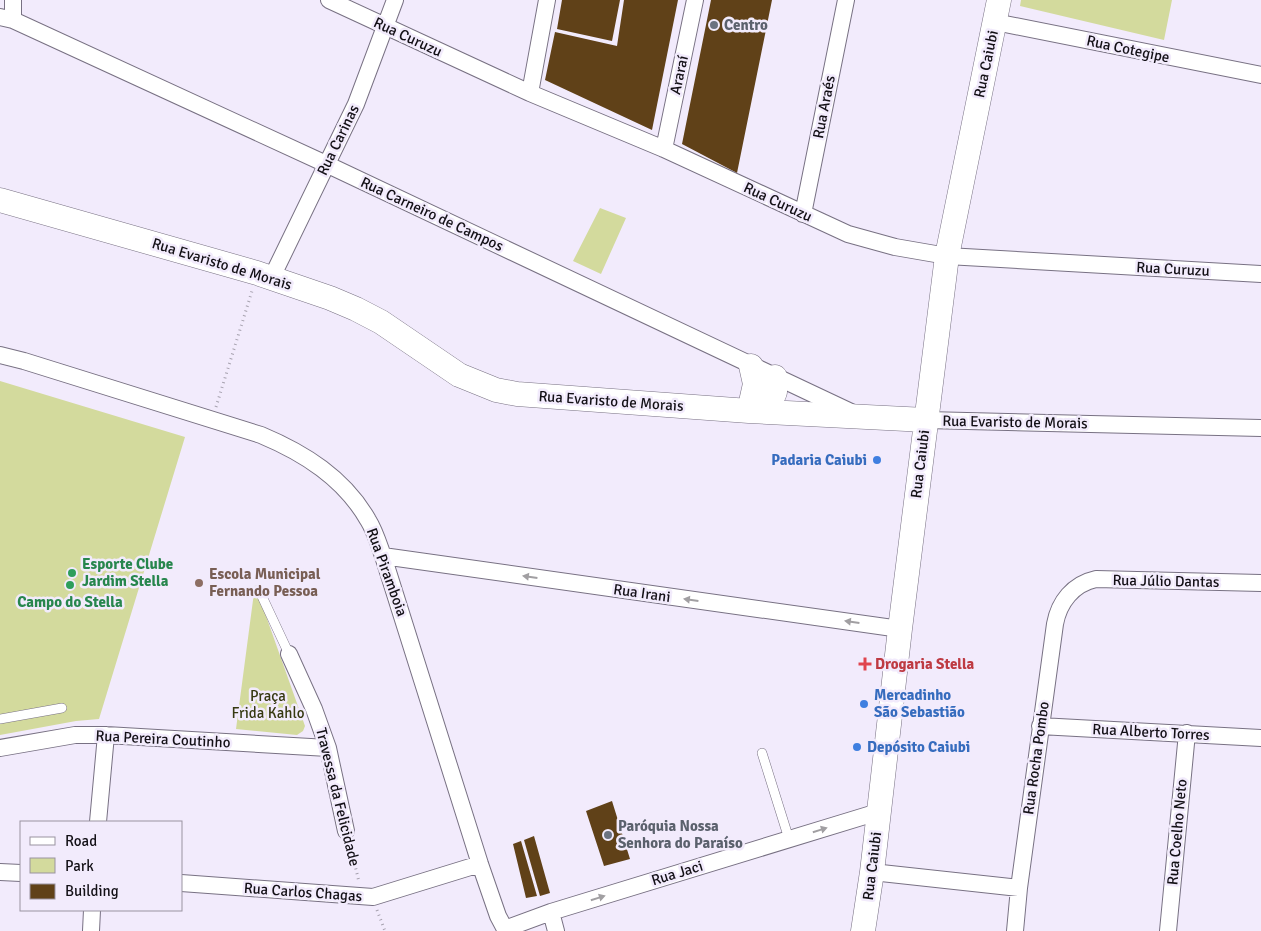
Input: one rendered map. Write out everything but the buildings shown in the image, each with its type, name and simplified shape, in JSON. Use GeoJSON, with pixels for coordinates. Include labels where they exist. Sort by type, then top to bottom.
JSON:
{"type":"FeatureCollection","features":[{"type":"Feature","properties":{"kind":"street"},"geometry":{"type":"LineString","coordinates":[[6,18],[13,0]]}},
{"type":"Feature","properties":{"kind":"street","name":"Rua Curuzu"},"geometry":{"type":"LineString","coordinates":[[329,0],[530,93],[664,149],[848,234],[896,247],[947,256],[1261,274]]}},
{"type":"Feature","properties":{"kind":"street","name":"Rua Carinas"},"geometry":{"type":"LineString","coordinates":[[265,275],[326,164],[356,104],[395,0]]}},
{"type":"Feature","properties":{"kind":"street"},"geometry":{"type":"LineString","coordinates":[[530,93],[548,0]]}},
{"type":"Feature","properties":{"kind":"street","name":"Araraí"},"geometry":{"type":"LineString","coordinates":[[664,149],[695,0]]}},
{"type":"Feature","properties":{"kind":"street","name":"Rua Araés"},"geometry":{"type":"LineString","coordinates":[[803,214],[846,0]]}},
{"type":"Feature","properties":{"kind":"street","name":"Rua Cotegipe"},"geometry":{"type":"LineString","coordinates":[[997,11],[1261,75]]}},
{"type":"Feature","properties":{"kind":"street","name":"Rua Caiubi"},"geometry":{"type":"LineString","coordinates":[[863,931],[872,872],[900,629],[947,256],[997,11]]}},
{"type":"Feature","properties":{"kind":"street","name":"Rua Carneiro de Campos"},"geometry":{"type":"LineString","coordinates":[[6,18],[326,164],[861,417]]}},
{"type":"Feature","properties":{"kind":"street","name":"Rua Evaristo de Morais"},"geometry":{"type":"LineString","coordinates":[[0,200],[265,275],[330,298],[381,322],[459,375],[496,390],[517,394],[758,411],[926,420],[1261,428]]}},
{"type":"Feature","properties":{"kind":"street","name":"Rua Piramboia"},"geometry":{"type":"LineString","coordinates":[[0,356],[24,361],[261,435],[286,446],[314,462],[353,498],[369,521],[384,556],[480,864],[498,916],[506,930]]}},
{"type":"Feature","properties":{"kind":"street"},"geometry":{"type":"LineString","coordinates":[[751,366],[758,411]]}},
{"type":"Feature","properties":{"kind":"street"},"geometry":{"type":"LineString","coordinates":[[758,411],[775,392],[775,377]]}},
{"type":"Feature","properties":{"kind":"street","name":"Rua Irani"},"geometry":{"type":"LineString","coordinates":[[384,556],[900,629]]}},
{"type":"Feature","properties":{"kind":"street","name":"Rua Júlio Dantas"},"geometry":{"type":"LineString","coordinates":[[1073,590],[1088,581],[1096,579],[1261,583]]}},
{"type":"Feature","properties":{"kind":"street","name":"Rua Rocha Pombo"},"geometry":{"type":"LineString","coordinates":[[1015,931],[1040,726],[1056,615],[1062,603],[1073,590]]}},
{"type":"Feature","properties":{"kind":"street","name":"Travessa da Felicidade"},"geometry":{"type":"LineString","coordinates":[[289,654],[314,709],[328,748],[346,831]]}},
{"type":"Feature","properties":{"kind":"street","name":"Rua Alberto Torres"},"geometry":{"type":"LineString","coordinates":[[1040,726],[1261,738]]}},
{"type":"Feature","properties":{"kind":"street","name":"Rua Coelho Neto"},"geometry":{"type":"LineString","coordinates":[[1168,931],[1187,734]]}},
{"type":"Feature","properties":{"kind":"street","name":"Rua Pereira Coutinho"},"geometry":{"type":"LineString","coordinates":[[0,748],[76,735],[106,735],[328,748]]}},
{"type":"Feature","properties":{"kind":"street"},"geometry":{"type":"LineString","coordinates":[[98,821],[106,735]]}},
{"type":"Feature","properties":{"kind":"street","name":"Rua Jaci"},"geometry":{"type":"LineString","coordinates":[[506,930],[551,912],[878,812]]}},
{"type":"Feature","properties":{"kind":"street","name":"Rua Carlos Chagas"},"geometry":{"type":"LineString","coordinates":[[182,883],[368,897],[480,864]]}},
{"type":"Feature","properties":{"kind":"street"},"geometry":{"type":"LineString","coordinates":[[0,872],[20,874]]}},
{"type":"Feature","properties":{"kind":"street"},"geometry":{"type":"LineString","coordinates":[[872,872],[1019,888]]}},
{"type":"Feature","properties":{"kind":"street"},"geometry":{"type":"LineString","coordinates":[[91,931],[92,911]]}},
{"type":"Feature","properties":{"kind":"street"},"geometry":{"type":"LineString","coordinates":[[551,912],[556,931]]}},
{"type":"Feature","properties":{"kind":"lane","name":"Travessa da Felicidade"},"geometry":{"type":"LineString","coordinates":[[259,590],[289,654]]}},
{"type":"Feature","properties":{"kind":"lane"},"geometry":{"type":"LineString","coordinates":[[0,719],[62,708]]}},
{"type":"Feature","properties":{"kind":"lane"},"geometry":{"type":"LineString","coordinates":[[762,753],[789,839]]}},
{"type":"Feature","properties":{"kind":"path"},"geometry":{"type":"LineString","coordinates":[[212,419],[265,275]]}},
{"type":"Feature","properties":{"kind":"path","name":"Travessa da Felicidade"},"geometry":{"type":"LineString","coordinates":[[346,831],[368,897],[385,931]]}},
{"type":"Feature","properties":{"kind":"green space"},"geometry":{"type":"Polygon","coordinates":[[[1021,0],[1172,0],[1164,40],[1020,6],[1021,0]]]}},
{"type":"Feature","properties":{"kind":"green space"},"geometry":{"type":"Polygon","coordinates":[[[600,208],[626,218],[601,274],[573,261],[600,208]]]}},
{"type":"Feature","properties":{"kind":"green space","name":"Campo do Stella"},"geometry":{"type":"Polygon","coordinates":[[[0,381],[185,437],[99,719],[76,721],[0,735],[0,381]]]}},
{"type":"Feature","properties":{"kind":"green space","name":"Praça Frida Kahlo"},"geometry":{"type":"Polygon","coordinates":[[[255,585],[305,726],[303,731],[297,735],[236,729],[255,585]]]}},
{"type":"Feature","properties":{"kind":"place","name":"Centro"},"geometry":{"type":"Point","coordinates":[714,25]}},
{"type":"Feature","properties":{"kind":"place","name":"Padaria Caiubi"},"geometry":{"type":"Point","coordinates":[877,460]}},
{"type":"Feature","properties":{"kind":"place","name":"Esporte Clube Jardim Stella"},"geometry":{"type":"Point","coordinates":[72,573]}},
{"type":"Feature","properties":{"kind":"place","name":"Escola Municipal Fernando Pessoa"},"geometry":{"type":"Point","coordinates":[199,583]}},
{"type":"Feature","properties":{"kind":"place","name":"Campo do Stella"},"geometry":{"type":"Point","coordinates":[70,585]}},
{"type":"Feature","properties":{"kind":"place","name":"Drogaria Stella"},"geometry":{"type":"Point","coordinates":[865,664]}},
{"type":"Feature","properties":{"kind":"place","name":"Mercadinho São Sebastião"},"geometry":{"type":"Point","coordinates":[864,704]}},
{"type":"Feature","properties":{"kind":"place","name":"Depósito Caiubi"},"geometry":{"type":"Point","coordinates":[857,747]}},
{"type":"Feature","properties":{"kind":"place","name":"Paróquia Nossa Senhora do Paraíso"},"geometry":{"type":"Point","coordinates":[608,835]}}]}
